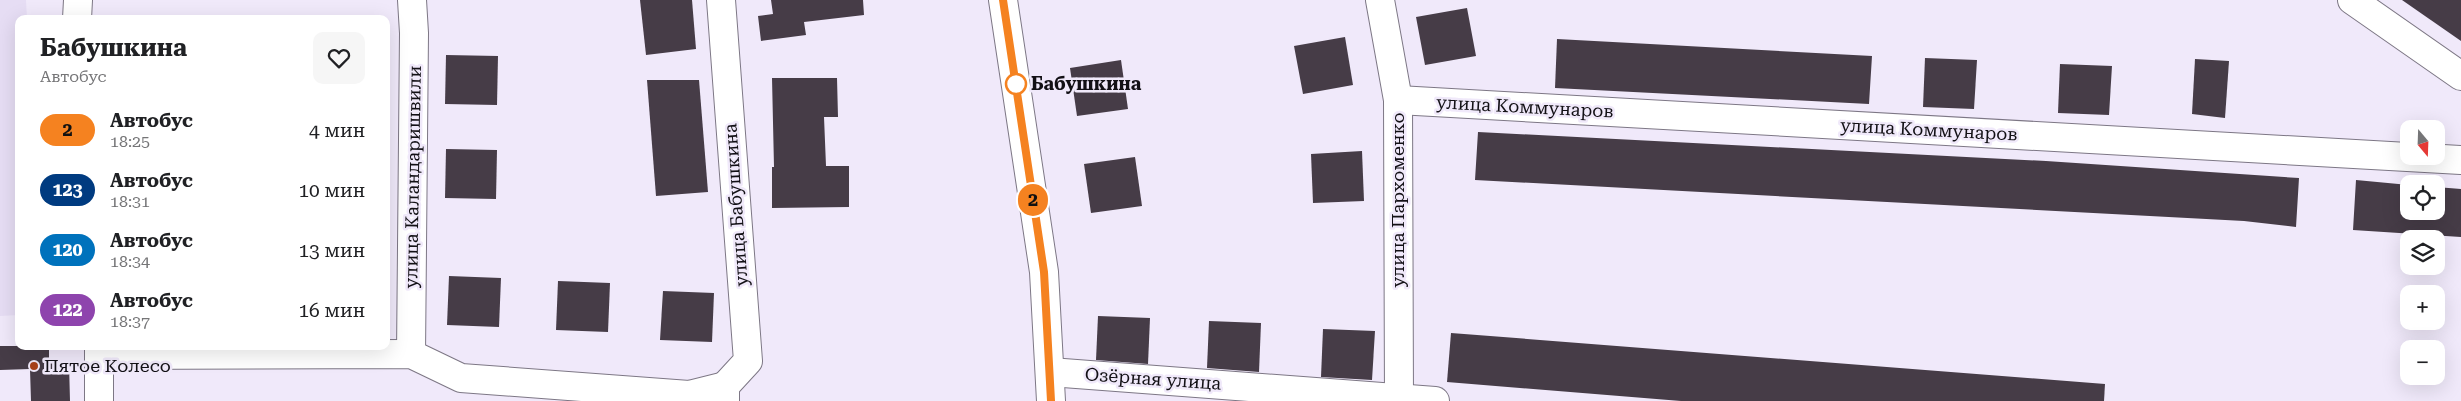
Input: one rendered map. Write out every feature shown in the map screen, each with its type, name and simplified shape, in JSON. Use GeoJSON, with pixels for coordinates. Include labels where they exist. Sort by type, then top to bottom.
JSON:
{"type":"FeatureCollection","features":[{"type":"Feature","properties":{"kind":"street"},"geometry":{"type":"LineString","coordinates":[[77,15],[78,0]]}},
{"type":"Feature","properties":{"kind":"street","name":"улица Каландаришвили"},"geometry":{"type":"LineString","coordinates":[[411,354],[414,34],[412,0]]}},
{"type":"Feature","properties":{"kind":"street","name":"улица Бабушкина"},"geometry":{"type":"LineString","coordinates":[[721,0],[748,362],[725,393]]}},
{"type":"Feature","properties":{"kind":"street","name":"улица Пархоменко"},"geometry":{"type":"LineString","coordinates":[[1380,0],[1398,100],[1399,400]]}},
{"type":"Feature","properties":{"kind":"street"},"geometry":{"type":"LineString","coordinates":[[2352,0],[2461,76]]}},
{"type":"Feature","properties":{"kind":"street"},"geometry":{"type":"LineString","coordinates":[[1005,5],[1044,272],[1051,401]]}},
{"type":"Feature","properties":{"kind":"street","name":"улица Коммунаров"},"geometry":{"type":"LineString","coordinates":[[1398,100],[2461,160]]}},
{"type":"Feature","properties":{"kind":"street"},"geometry":{"type":"LineString","coordinates":[[99,401],[99,351],[411,354],[461,389],[689,394],[725,393]]}},
{"type":"Feature","properties":{"kind":"street","name":"Озёрная улица"},"geometry":{"type":"LineString","coordinates":[[1050,372],[1399,400],[1435,401]]}},
{"type":"Feature","properties":{"kind":"shaded area"},"geometry":{"type":"Polygon","coordinates":[[[0,0],[26,0],[27,15],[15,15],[15,315],[0,316],[0,0]]]}},
{"type":"Feature","properties":{"kind":"building"},"geometry":{"type":"Polygon","coordinates":[[[640,0],[692,0],[696,49],[646,55],[640,0]]]}},
{"type":"Feature","properties":{"kind":"building"},"geometry":{"type":"Polygon","coordinates":[[[771,0],[863,0],[864,15],[804,22],[806,35],[761,41],[758,16],[773,14],[771,0]]]}},
{"type":"Feature","properties":{"kind":"building"},"geometry":{"type":"Polygon","coordinates":[[[2402,0],[2461,0],[2461,41],[2402,0]]]}},
{"type":"Feature","properties":{"kind":"building"},"geometry":{"type":"Polygon","coordinates":[[[1467,8],[1476,56],[1425,65],[1416,17],[1467,8]]]}},
{"type":"Feature","properties":{"kind":"building"},"geometry":{"type":"Polygon","coordinates":[[[1345,37],[1353,85],[1303,94],[1294,46],[1345,37]]]}},
{"type":"Feature","properties":{"kind":"building"},"geometry":{"type":"Polygon","coordinates":[[[1557,39],[1872,56],[1869,104],[1555,88],[1557,39]]]}},
{"type":"Feature","properties":{"kind":"building"},"geometry":{"type":"Polygon","coordinates":[[[446,55],[498,56],[497,105],[445,104],[446,55]]]}},
{"type":"Feature","properties":{"kind":"building"},"geometry":{"type":"Polygon","coordinates":[[[1925,58],[1977,60],[1974,109],[1923,107],[1925,58]]]}},
{"type":"Feature","properties":{"kind":"building"},"geometry":{"type":"Polygon","coordinates":[[[2195,59],[2229,61],[2225,118],[2192,114],[2195,59]]]}},
{"type":"Feature","properties":{"kind":"building"},"geometry":{"type":"Polygon","coordinates":[[[1121,60],[1128,109],[1077,116],[1070,68],[1121,60]]]}},
{"type":"Feature","properties":{"kind":"building"},"geometry":{"type":"Polygon","coordinates":[[[2060,64],[2112,66],[2109,115],[2058,113],[2060,64]]]}},
{"type":"Feature","properties":{"kind":"building"},"geometry":{"type":"Polygon","coordinates":[[[772,78],[837,78],[838,117],[824,117],[826,166],[849,166],[849,207],[772,208],[772,167],[774,167],[772,78]]]}},
{"type":"Feature","properties":{"kind":"building"},"geometry":{"type":"Polygon","coordinates":[[[647,80],[699,80],[708,192],[656,196],[647,80]]]}},
{"type":"Feature","properties":{"kind":"building"},"geometry":{"type":"Polygon","coordinates":[[[1478,132],[2046,161],[2299,178],[2296,227],[2244,221],[1475,180],[1478,132]]]}},
{"type":"Feature","properties":{"kind":"building"},"geometry":{"type":"Polygon","coordinates":[[[446,149],[497,150],[496,199],[445,198],[446,149]]]}},
{"type":"Feature","properties":{"kind":"building"},"geometry":{"type":"Polygon","coordinates":[[[1362,151],[1364,201],[1313,203],[1311,154],[1362,151]]]}},
{"type":"Feature","properties":{"kind":"building"},"geometry":{"type":"Polygon","coordinates":[[[1135,157],[1142,206],[1091,213],[1084,164],[1135,157]]]}},
{"type":"Feature","properties":{"kind":"building"},"geometry":{"type":"Polygon","coordinates":[[[2356,180],[2400,184],[2400,220],[2445,220],[2445,188],[2461,189],[2461,237],[2445,236],[2445,230],[2400,230],[2400,233],[2353,230],[2356,180]]]}},
{"type":"Feature","properties":{"kind":"building"},"geometry":{"type":"Polygon","coordinates":[[[449,276],[501,278],[499,327],[447,325],[449,276]]]}},
{"type":"Feature","properties":{"kind":"building"},"geometry":{"type":"Polygon","coordinates":[[[558,281],[610,283],[608,332],[556,330],[558,281]]]}},
{"type":"Feature","properties":{"kind":"building"},"geometry":{"type":"Polygon","coordinates":[[[663,291],[714,293],[712,342],[660,340],[663,291]]]}},
{"type":"Feature","properties":{"kind":"building"},"geometry":{"type":"Polygon","coordinates":[[[1098,316],[1150,318],[1148,364],[1096,360],[1098,316]]]}},
{"type":"Feature","properties":{"kind":"building"},"geometry":{"type":"Polygon","coordinates":[[[1209,321],[1261,323],[1259,372],[1207,368],[1209,321]]]}},
{"type":"Feature","properties":{"kind":"building"},"geometry":{"type":"Polygon","coordinates":[[[1323,329],[1375,331],[1372,380],[1321,377],[1323,329]]]}},
{"type":"Feature","properties":{"kind":"building"},"geometry":{"type":"Polygon","coordinates":[[[1451,333],[2105,384],[2104,401],[1681,401],[1447,382],[1451,333]]]}},
{"type":"Feature","properties":{"kind":"building","name":"Пятое Колесо"},"geometry":{"type":"Polygon","coordinates":[[[0,346],[15,346],[15,350],[49,350],[49,363],[69,363],[70,401],[31,401],[30,369],[0,370],[0,346]]]}},
{"type":"Feature","properties":{"kind":"bus line","name":"2"},"geometry":{"type":"LineString","coordinates":[[1003,0],[1044,272],[1051,401]]}},
{"type":"Feature","properties":{"kind":"place","name":"Бабушкина"},"geometry":{"type":"Point","coordinates":[1016,84]}},
{"type":"Feature","properties":{"kind":"place","name":"Пятое Колесо"},"geometry":{"type":"Point","coordinates":[34,366]}}]}
